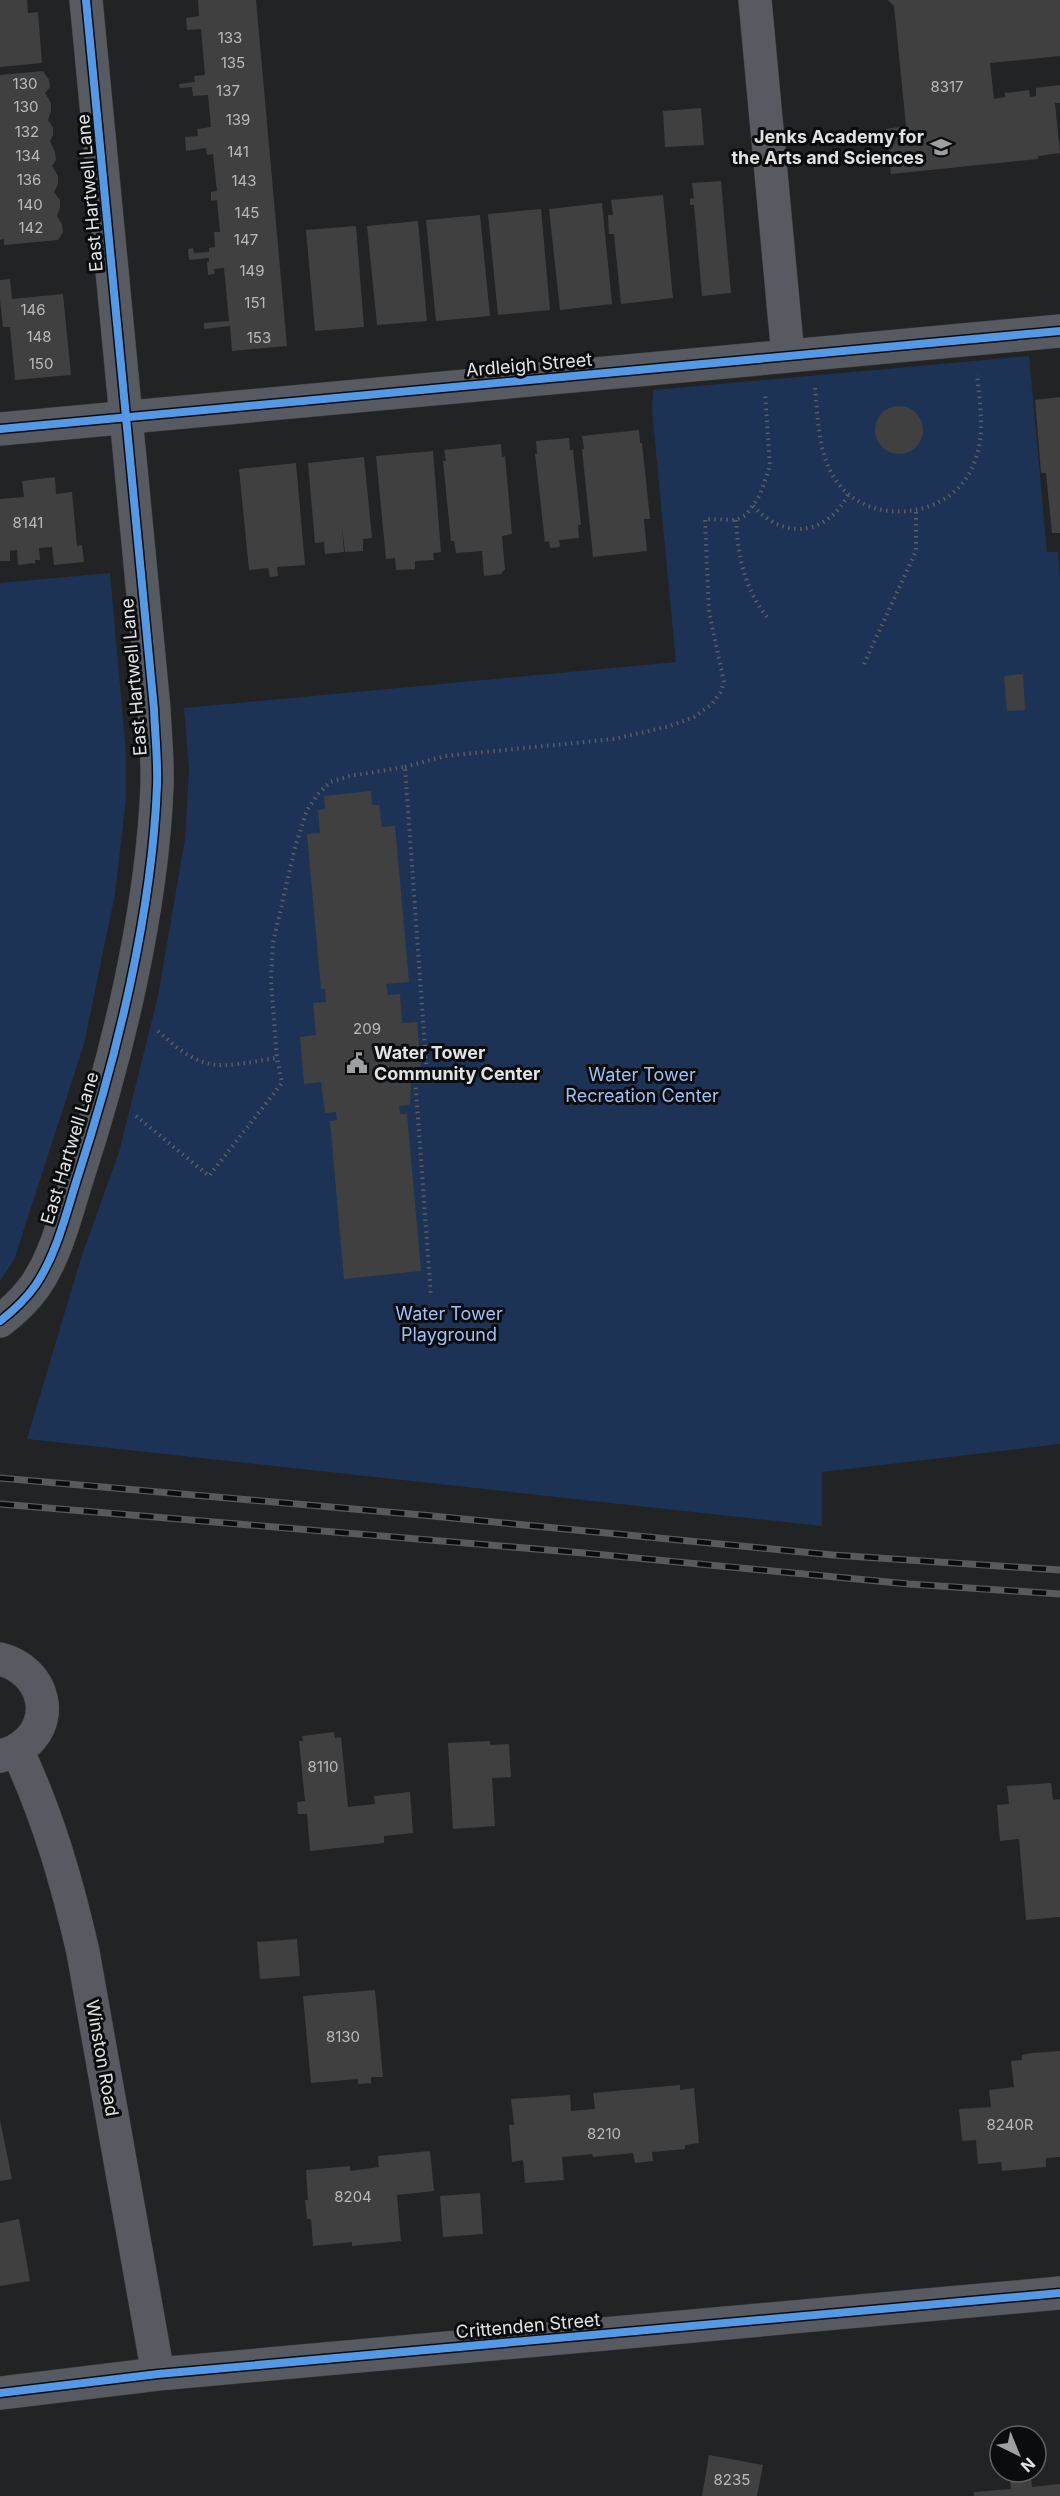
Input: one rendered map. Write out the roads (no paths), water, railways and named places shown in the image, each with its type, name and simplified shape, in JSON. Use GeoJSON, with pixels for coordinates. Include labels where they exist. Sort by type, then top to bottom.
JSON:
{"type":"FeatureCollection","features":[{"type":"Feature","properties":{"kind":"street","name":"East Hartwell Lane"},"geometry":{"type":"LineString","coordinates":[[0,1322],[35,1286],[62,1228],[95,1125],[110,1069],[133,963],[148,876],[157,785],[156,747],[86,0]]}},
{"type":"Feature","properties":{"kind":"street"},"geometry":{"type":"LineString","coordinates":[[755,0],[788,356]]}},
{"type":"Feature","properties":{"kind":"street","name":"Ardleigh Street"},"geometry":{"type":"LineString","coordinates":[[0,429],[1060,331]]}},
{"type":"Feature","properties":{"kind":"street","name":"Winston Road"},"geometry":{"type":"LineString","coordinates":[[0,1659],[14,1662],[28,1672],[39,1687],[42,1705],[40,1723],[31,1739],[8,1753],[31,1780],[54,1841],[78,1931],[158,2374]]}},
{"type":"Feature","properties":{"kind":"street","name":"Crittenden Street"},"geometry":{"type":"LineString","coordinates":[[0,2393],[158,2374],[1060,2293]]}},
{"type":"Feature","properties":{"kind":"railway"},"geometry":{"type":"LineString","coordinates":[[0,1478],[422,1515],[833,1555],[1060,1570]]}},
{"type":"Feature","properties":{"kind":"railway"},"geometry":{"type":"LineString","coordinates":[[0,1504],[584,1553],[909,1584],[1060,1594]]}},
{"type":"Feature","properties":{"kind":"place","name":"Jenks Academy for the Arts and Sciences"},"geometry":{"type":"Point","coordinates":[941,147]}},
{"type":"Feature","properties":{"kind":"place","name":"Water Tower Community Center"},"geometry":{"type":"Point","coordinates":[357,1063]}},
{"type":"Feature","properties":{"kind":"park label","name":"Water Tower Recreation Center"},"geometry":{"type":"Point","coordinates":[642,1085]}},
{"type":"Feature","properties":{"kind":"park label","name":"Water Tower Playground"},"geometry":{"type":"Point","coordinates":[449,1324]}}]}
